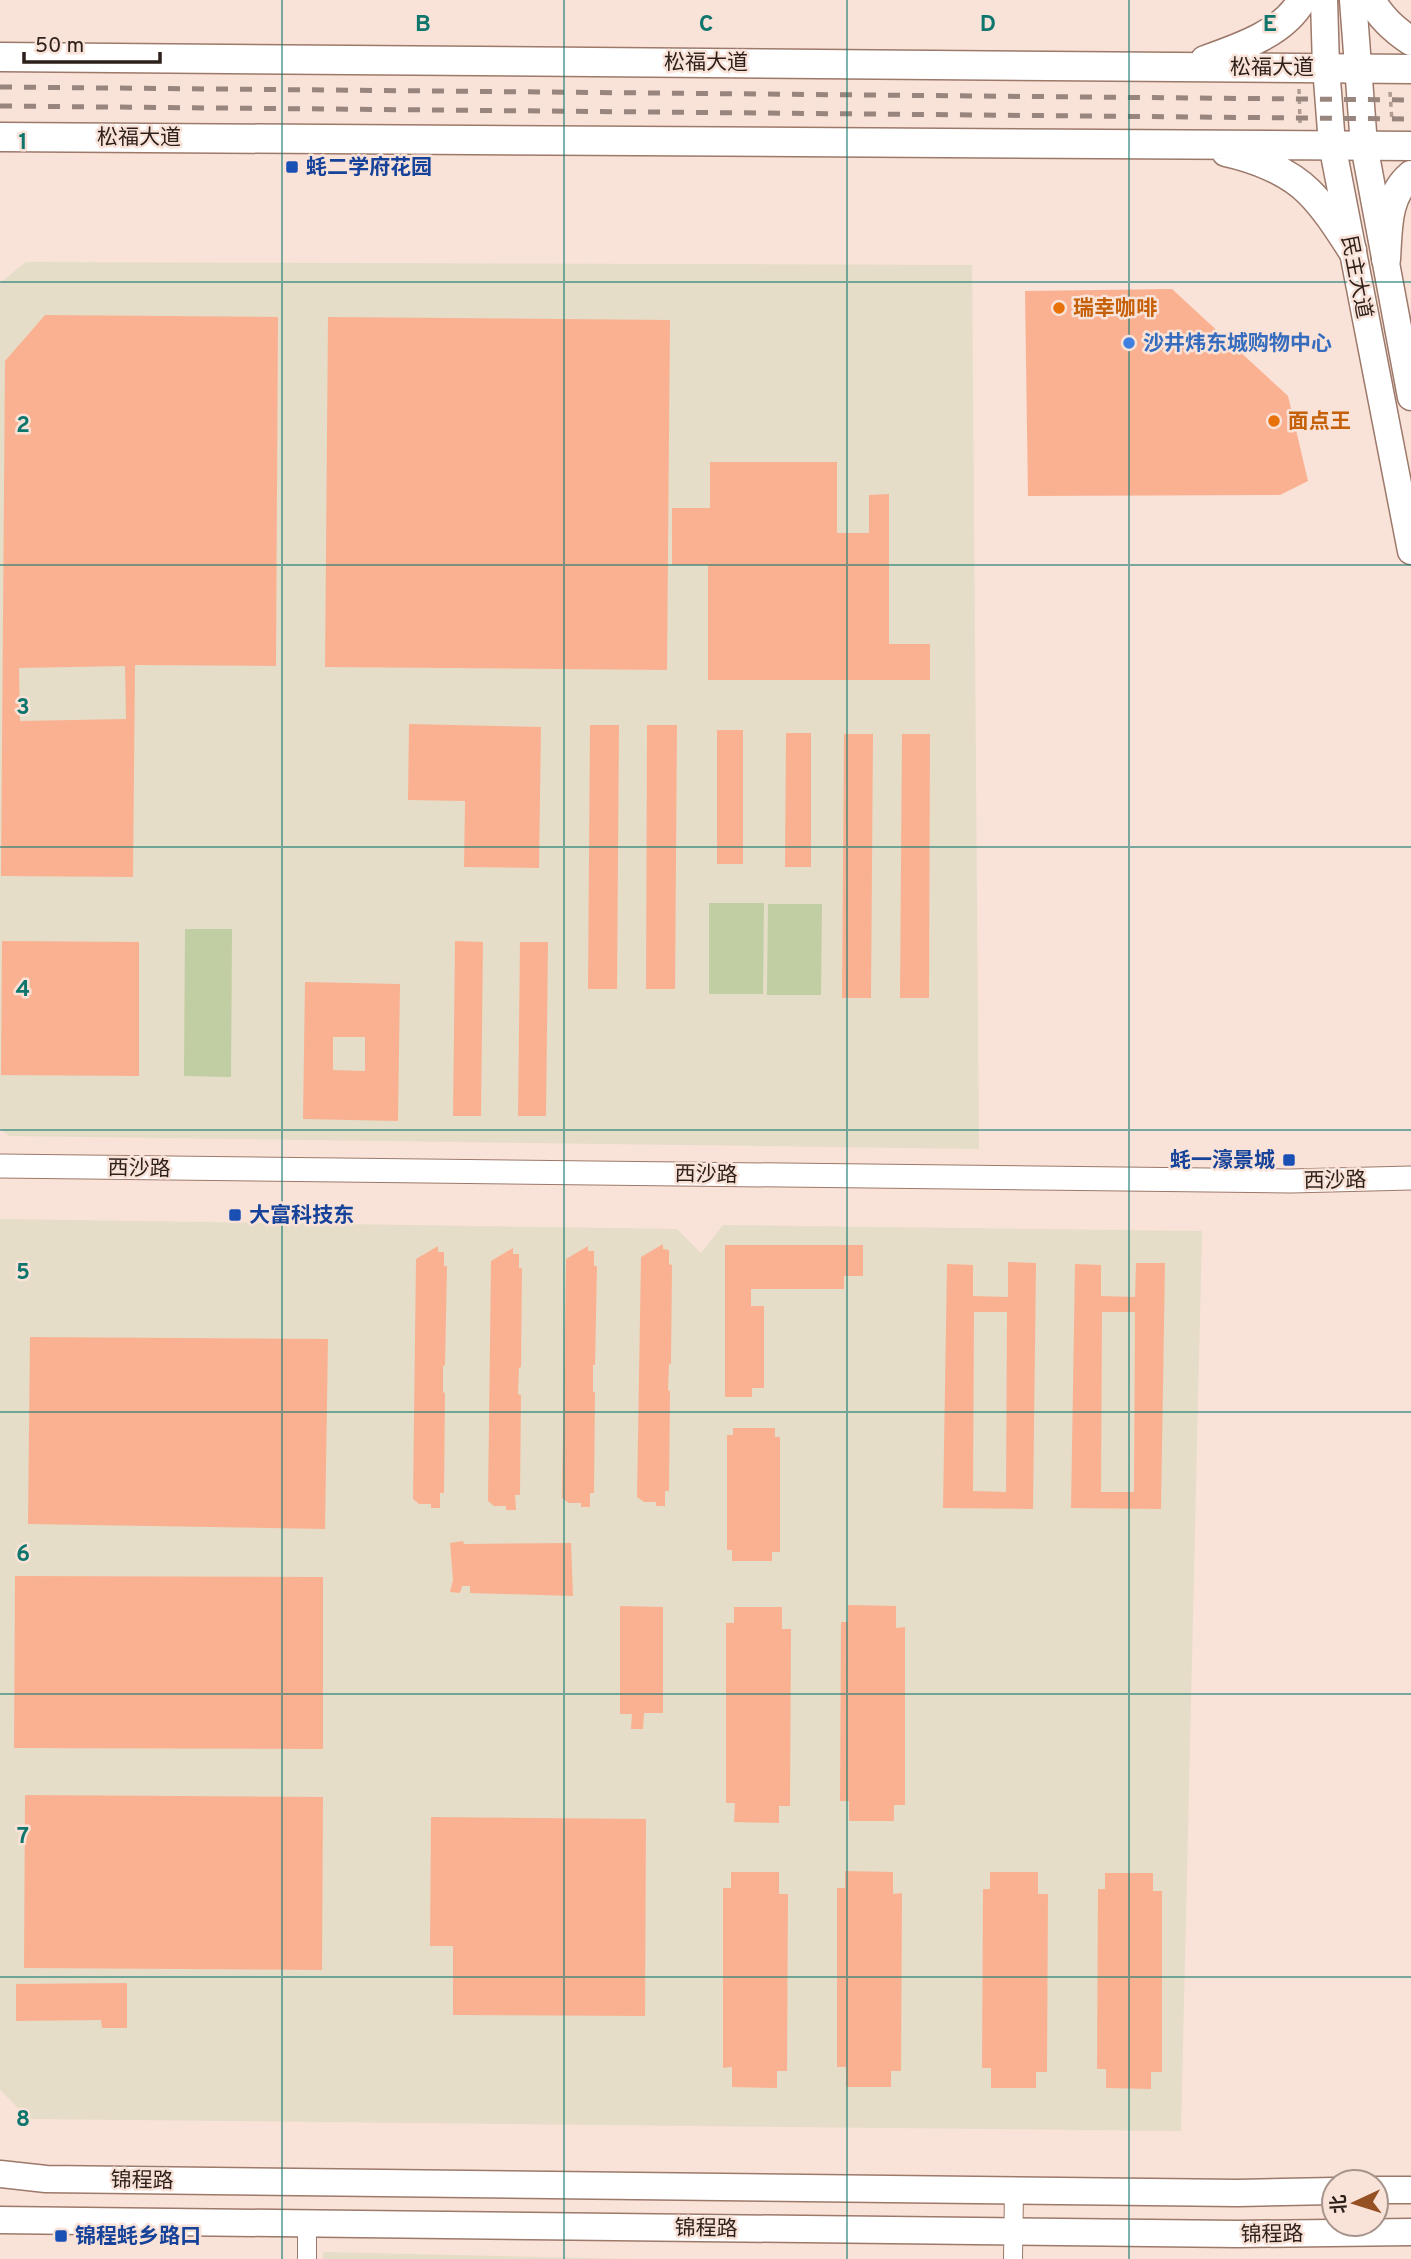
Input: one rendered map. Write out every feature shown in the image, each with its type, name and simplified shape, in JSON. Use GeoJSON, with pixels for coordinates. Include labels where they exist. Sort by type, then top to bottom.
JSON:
{"type":"FeatureCollection","features":[{"type":"Feature","properties":{"kind":"main road"},"geometry":{"type":"LineString","coordinates":[[1187,66],[1254,41],[1283,22],[1302,0]]}},
{"type":"Feature","properties":{"kind":"main road","name":"民主大道"},"geometry":{"type":"LineString","coordinates":[[1324,0],[1332,144],[1411,551]]}},
{"type":"Feature","properties":{"kind":"main road","name":"民主大道"},"geometry":{"type":"LineString","coordinates":[[1353,0],[1364,145],[1411,397]]}},
{"type":"Feature","properties":{"kind":"main road"},"geometry":{"type":"LineString","coordinates":[[1371,0],[1379,14],[1396,32],[1411,41]]}},
{"type":"Feature","properties":{"kind":"main road"},"geometry":{"type":"LineString","coordinates":[[0,48],[49,57]]}},
{"type":"Feature","properties":{"kind":"main road","name":"松福大道"},"geometry":{"type":"LineString","coordinates":[[0,57],[1326,67],[1359,68],[1401,76]]}},
{"type":"Feature","properties":{"kind":"main road","name":"松福大道"},"geometry":{"type":"LineString","coordinates":[[0,136],[1364,145],[1401,139]]}},
{"type":"Feature","properties":{"kind":"main road"},"geometry":{"type":"LineString","coordinates":[[0,145],[38,137]]}},
{"type":"Feature","properties":{"kind":"main road"},"geometry":{"type":"LineString","coordinates":[[1192,144],[1235,154],[1287,176],[1309,192],[1352,250]]}},
{"type":"Feature","properties":{"kind":"main road"},"geometry":{"type":"LineString","coordinates":[[1386,259],[1389,214],[1402,183],[1411,175]]}},
{"type":"Feature","properties":{"kind":"main road","name":"锦程路"},"geometry":{"type":"LineString","coordinates":[[0,2174],[46,2179],[1014,2191],[1320,2191]]}},
{"type":"Feature","properties":{"kind":"main road"},"geometry":{"type":"LineString","coordinates":[[1390,2190],[1411,2190]]}},
{"type":"Feature","properties":{"kind":"main road","name":"锦程路"},"geometry":{"type":"LineString","coordinates":[[0,2220],[1238,2234],[1411,2232]]}},
{"type":"Feature","properties":{"kind":"street","name":"西沙路"},"geometry":{"type":"LineString","coordinates":[[0,1166],[1291,1181],[1411,1178]]}},
{"type":"Feature","properties":{"kind":"street"},"geometry":{"type":"LineString","coordinates":[[1013,2259],[1014,2191]]}},
{"type":"Feature","properties":{"kind":"street"},"geometry":{"type":"LineString","coordinates":[[307,2223],[307,2259]]}},
{"type":"Feature","properties":{"kind":"path"},"geometry":{"type":"LineString","coordinates":[[1401,76],[1401,139]]}},
{"type":"Feature","properties":{"kind":"shaded area"},"geometry":{"type":"Polygon","coordinates":[[[26,262],[972,265],[979,1149],[9,1136],[0,1128],[0,283],[26,262]]]}},
{"type":"Feature","properties":{"kind":"shaded area"},"geometry":{"type":"Polygon","coordinates":[[[0,1219],[677,1229],[701,1253],[723,1225],[1202,1231],[1181,2131],[29,2119],[0,2090],[0,1219]]]}},
{"type":"Feature","properties":{"kind":"shaded area"},"geometry":{"type":"Polygon","coordinates":[[[323,2252],[629,2259],[323,2259],[323,2252]]]}},
{"type":"Feature","properties":{"kind":"green space"},"geometry":{"type":"Polygon","coordinates":[[[709,903],[764,903],[763,994],[709,994],[709,903]]]}},
{"type":"Feature","properties":{"kind":"green space"},"geometry":{"type":"Polygon","coordinates":[[[768,904],[822,904],[821,995],[767,995],[768,904]]]}},
{"type":"Feature","properties":{"kind":"green space"},"geometry":{"type":"Polygon","coordinates":[[[185,929],[232,929],[231,1077],[184,1076],[185,929]]]}},
{"type":"Feature","properties":{"kind":"building","name":"沙井炜东城购物中心"},"geometry":{"type":"Polygon","coordinates":[[[1172,289],[1288,396],[1308,481],[1280,495],[1028,496],[1025,291],[1172,289]]]}},
{"type":"Feature","properties":{"kind":"building"},"geometry":{"type":"Polygon","coordinates":[[[45,315],[278,317],[276,666],[135,665],[133,877],[1,876],[5,361],[45,315]],[[125,666],[19,668],[20,721],[126,719],[125,666]]]}},
{"type":"Feature","properties":{"kind":"building"},"geometry":{"type":"Polygon","coordinates":[[[328,317],[670,320],[667,670],[325,667],[328,317]]]}},
{"type":"Feature","properties":{"kind":"building"},"geometry":{"type":"Polygon","coordinates":[[[710,462],[837,462],[837,533],[869,533],[869,495],[889,494],[889,644],[930,644],[930,680],[708,680],[708,565],[672,565],[672,508],[710,508],[710,462]]]}},
{"type":"Feature","properties":{"kind":"building"},"geometry":{"type":"Polygon","coordinates":[[[409,724],[541,727],[539,868],[464,867],[465,801],[408,800],[409,724]]]}},
{"type":"Feature","properties":{"kind":"building"},"geometry":{"type":"Polygon","coordinates":[[[590,725],[619,725],[617,989],[588,989],[590,725]]]}},
{"type":"Feature","properties":{"kind":"building"},"geometry":{"type":"Polygon","coordinates":[[[647,725],[677,725],[675,989],[646,989],[647,725]]]}},
{"type":"Feature","properties":{"kind":"building"},"geometry":{"type":"Polygon","coordinates":[[[717,730],[743,730],[743,864],[717,864],[717,730]]]}},
{"type":"Feature","properties":{"kind":"building"},"geometry":{"type":"Polygon","coordinates":[[[786,733],[811,733],[811,867],[785,867],[786,733]]]}},
{"type":"Feature","properties":{"kind":"building"},"geometry":{"type":"Polygon","coordinates":[[[844,734],[873,734],[871,998],[842,998],[844,734]]]}},
{"type":"Feature","properties":{"kind":"building"},"geometry":{"type":"Polygon","coordinates":[[[902,734],[930,734],[929,998],[900,998],[902,734]]]}},
{"type":"Feature","properties":{"kind":"building"},"geometry":{"type":"Polygon","coordinates":[[[2,941],[139,942],[139,1076],[1,1075],[2,941]]]}},
{"type":"Feature","properties":{"kind":"building"},"geometry":{"type":"Polygon","coordinates":[[[455,941],[483,942],[481,1116],[453,1116],[455,941]]]}},
{"type":"Feature","properties":{"kind":"building"},"geometry":{"type":"Polygon","coordinates":[[[520,942],[548,942],[546,1116],[518,1116],[520,942]]]}},
{"type":"Feature","properties":{"kind":"building"},"geometry":{"type":"Polygon","coordinates":[[[305,982],[400,984],[398,1121],[303,1119],[305,982]],[[333,1037],[333,1070],[365,1071],[365,1037],[333,1037]]]}},
{"type":"Feature","properties":{"kind":"building"},"geometry":{"type":"Polygon","coordinates":[[[663,1244],[663,1249],[669,1250],[669,1264],[672,1265],[671,1364],[668,1390],[669,1491],[665,1491],[665,1506],[656,1506],[656,1502],[644,1502],[637,1497],[641,1257],[663,1244]]]}},
{"type":"Feature","properties":{"kind":"building"},"geometry":{"type":"Polygon","coordinates":[[[725,1245],[863,1245],[863,1276],[844,1276],[844,1289],[751,1289],[751,1306],[764,1306],[764,1388],[752,1388],[752,1397],[725,1397],[725,1245]]]}},
{"type":"Feature","properties":{"kind":"building"},"geometry":{"type":"Polygon","coordinates":[[[438,1246],[438,1252],[444,1252],[444,1266],[447,1266],[443,1366],[444,1493],[440,1493],[440,1508],[431,1508],[431,1504],[419,1504],[413,1499],[416,1259],[438,1246]]]}},
{"type":"Feature","properties":{"kind":"building"},"geometry":{"type":"Polygon","coordinates":[[[588,1246],[588,1251],[594,1251],[594,1266],[597,1266],[593,1365],[594,1493],[590,1493],[590,1507],[581,1507],[581,1503],[569,1503],[562,1498],[566,1259],[588,1246]]]}},
{"type":"Feature","properties":{"kind":"building"},"geometry":{"type":"Polygon","coordinates":[[[513,1248],[513,1254],[519,1254],[519,1268],[522,1268],[521,1367],[518,1394],[521,1395],[520,1495],[515,1495],[516,1510],[506,1510],[506,1506],[494,1506],[488,1501],[491,1261],[513,1248]]]}},
{"type":"Feature","properties":{"kind":"building"},"geometry":{"type":"Polygon","coordinates":[[[1008,1262],[1036,1263],[1033,1509],[943,1508],[947,1264],[973,1265],[973,1296],[1008,1297],[1008,1262]],[[974,1312],[973,1491],[1006,1492],[1007,1312],[974,1312]]]}},
{"type":"Feature","properties":{"kind":"building"},"geometry":{"type":"Polygon","coordinates":[[[1136,1263],[1165,1263],[1161,1509],[1071,1508],[1075,1264],[1101,1265],[1101,1296],[1135,1297],[1136,1263]],[[1102,1312],[1101,1492],[1134,1492],[1135,1312],[1102,1312]]]}},
{"type":"Feature","properties":{"kind":"building"},"geometry":{"type":"Polygon","coordinates":[[[30,1337],[328,1339],[325,1529],[28,1524],[30,1337]]]}},
{"type":"Feature","properties":{"kind":"building"},"geometry":{"type":"Polygon","coordinates":[[[733,1428],[775,1428],[775,1437],[780,1437],[780,1552],[772,1552],[772,1561],[732,1561],[732,1550],[727,1550],[727,1435],[733,1435],[733,1428]]]}},
{"type":"Feature","properties":{"kind":"building"},"geometry":{"type":"Polygon","coordinates":[[[463,1541],[464,1544],[571,1543],[573,1596],[470,1593],[470,1586],[462,1586],[460,1593],[450,1592],[453,1580],[450,1543],[463,1541]]]}},
{"type":"Feature","properties":{"kind":"building"},"geometry":{"type":"Polygon","coordinates":[[[15,1576],[323,1577],[323,1749],[14,1748],[15,1576]]]}},
{"type":"Feature","properties":{"kind":"building"},"geometry":{"type":"Polygon","coordinates":[[[848,1605],[896,1606],[896,1628],[905,1627],[905,1805],[894,1805],[894,1821],[849,1821],[849,1801],[840,1801],[841,1622],[848,1622],[848,1605]]]}},
{"type":"Feature","properties":{"kind":"building"},"geometry":{"type":"Polygon","coordinates":[[[620,1606],[663,1607],[663,1713],[644,1713],[643,1729],[631,1729],[632,1714],[620,1714],[620,1606]]]}},
{"type":"Feature","properties":{"kind":"building"},"geometry":{"type":"Polygon","coordinates":[[[734,1607],[782,1607],[782,1629],[791,1629],[790,1806],[779,1806],[779,1823],[734,1822],[735,1803],[726,1803],[726,1623],[734,1623],[734,1607]]]}},
{"type":"Feature","properties":{"kind":"building"},"geometry":{"type":"Polygon","coordinates":[[[25,1795],[323,1797],[322,1970],[24,1968],[25,1795]]]}},
{"type":"Feature","properties":{"kind":"building"},"geometry":{"type":"Polygon","coordinates":[[[431,1817],[646,1819],[645,2016],[453,2015],[453,1946],[430,1946],[431,1817]]]}},
{"type":"Feature","properties":{"kind":"building"},"geometry":{"type":"Polygon","coordinates":[[[845,1871],[893,1872],[893,1894],[902,1893],[901,2071],[891,2071],[891,2087],[846,2087],[846,2067],[837,2067],[837,1888],[845,1888],[845,1871]]]}},
{"type":"Feature","properties":{"kind":"building"},"geometry":{"type":"Polygon","coordinates":[[[731,1872],[779,1872],[779,1894],[788,1894],[787,2071],[777,2071],[777,2088],[732,2087],[732,2067],[723,2068],[723,1888],[731,1888],[731,1872]]]}},
{"type":"Feature","properties":{"kind":"building"},"geometry":{"type":"Polygon","coordinates":[[[990,1872],[1038,1872],[1038,1894],[1048,1894],[1047,2072],[1036,2072],[1036,2088],[991,2088],[991,2068],[982,2068],[983,1889],[990,1889],[990,1872]]]}},
{"type":"Feature","properties":{"kind":"building"},"geometry":{"type":"Polygon","coordinates":[[[1105,1873],[1153,1873],[1153,1891],[1162,1891],[1162,2072],[1151,2072],[1151,2089],[1106,2088],[1106,2069],[1097,2069],[1098,1889],[1105,1889],[1105,1873]]]}},
{"type":"Feature","properties":{"kind":"building"},"geometry":{"type":"Polygon","coordinates":[[[127,1983],[127,2028],[102,2028],[101,2020],[16,2021],[16,1984],[127,1983]]]}},
{"type":"Feature","properties":{"kind":"railway"},"geometry":{"type":"LineString","coordinates":[[0,87],[1411,100]]}},
{"type":"Feature","properties":{"kind":"railway"},"geometry":{"type":"LineString","coordinates":[[0,106],[1411,119]]}},
{"type":"Feature","properties":{"kind":"place","name":"蚝二学府花园"},"geometry":{"type":"Point","coordinates":[292,167]}},
{"type":"Feature","properties":{"kind":"place","name":"瑞幸咖啡"},"geometry":{"type":"Point","coordinates":[1059,308]}},
{"type":"Feature","properties":{"kind":"place","name":"沙井炜东城购物中心"},"geometry":{"type":"Point","coordinates":[1129,343]}},
{"type":"Feature","properties":{"kind":"place","name":"面点王"},"geometry":{"type":"Point","coordinates":[1274,421]}},
{"type":"Feature","properties":{"kind":"place","name":"蚝一濠景城"},"geometry":{"type":"Point","coordinates":[1289,1160]}},
{"type":"Feature","properties":{"kind":"place","name":"大富科技东"},"geometry":{"type":"Point","coordinates":[235,1215]}},
{"type":"Feature","properties":{"kind":"place","name":"锦程蚝乡路口"},"geometry":{"type":"Point","coordinates":[61,2236]}}]}
